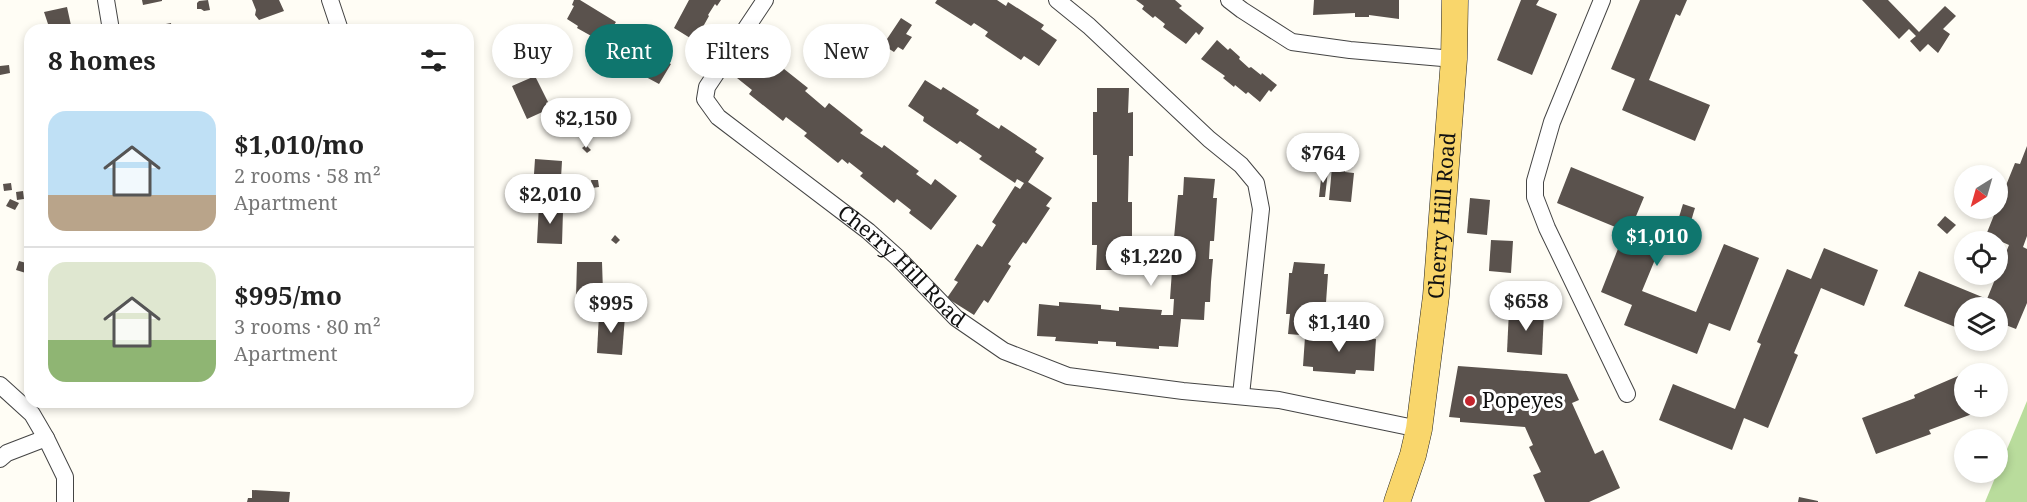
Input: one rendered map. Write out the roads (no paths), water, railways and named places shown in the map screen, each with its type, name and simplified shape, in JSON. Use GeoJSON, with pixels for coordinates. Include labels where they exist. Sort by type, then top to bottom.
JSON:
{"type":"FeatureCollection","features":[{"type":"Feature","properties":{"kind":"main road","name":"Cherry Hill Road"},"geometry":{"type":"LineString","coordinates":[[1397,502],[1419,429],[1437,296],[1454,59],[1455,0]]}},
{"type":"Feature","properties":{"kind":"street"},"geometry":{"type":"LineString","coordinates":[[106,0],[110,24]]}},
{"type":"Feature","properties":{"kind":"street"},"geometry":{"type":"LineString","coordinates":[[330,0],[338,24]]}},
{"type":"Feature","properties":{"kind":"street","name":"Cherry Hill Road"},"geometry":{"type":"LineString","coordinates":[[765,0],[707,87],[705,99],[718,117],[868,231],[897,256],[956,318],[1004,351],[1068,376],[1279,400],[1419,429]]}},
{"type":"Feature","properties":{"kind":"street"},"geometry":{"type":"LineString","coordinates":[[1057,0],[1089,26],[1209,139],[1241,165],[1256,183],[1261,208],[1241,395]]}},
{"type":"Feature","properties":{"kind":"street"},"geometry":{"type":"LineString","coordinates":[[1229,0],[1292,42],[1329,48],[1454,59]]}},
{"type":"Feature","properties":{"kind":"street"},"geometry":{"type":"LineString","coordinates":[[1602,0],[1552,122],[1537,173],[1535,197],[1547,228],[1627,393]]}},
{"type":"Feature","properties":{"kind":"street"},"geometry":{"type":"LineString","coordinates":[[0,385],[24,407]]}},
{"type":"Feature","properties":{"kind":"street"},"geometry":{"type":"LineString","coordinates":[[25,408],[32,414],[46,438],[65,477],[65,502]]}},
{"type":"Feature","properties":{"kind":"street"},"geometry":{"type":"LineString","coordinates":[[0,459],[7,453],[46,438]]}},
{"type":"Feature","properties":{"kind":"place","name":"Popeyes"},"geometry":{"type":"Point","coordinates":[1470,401]}}]}
